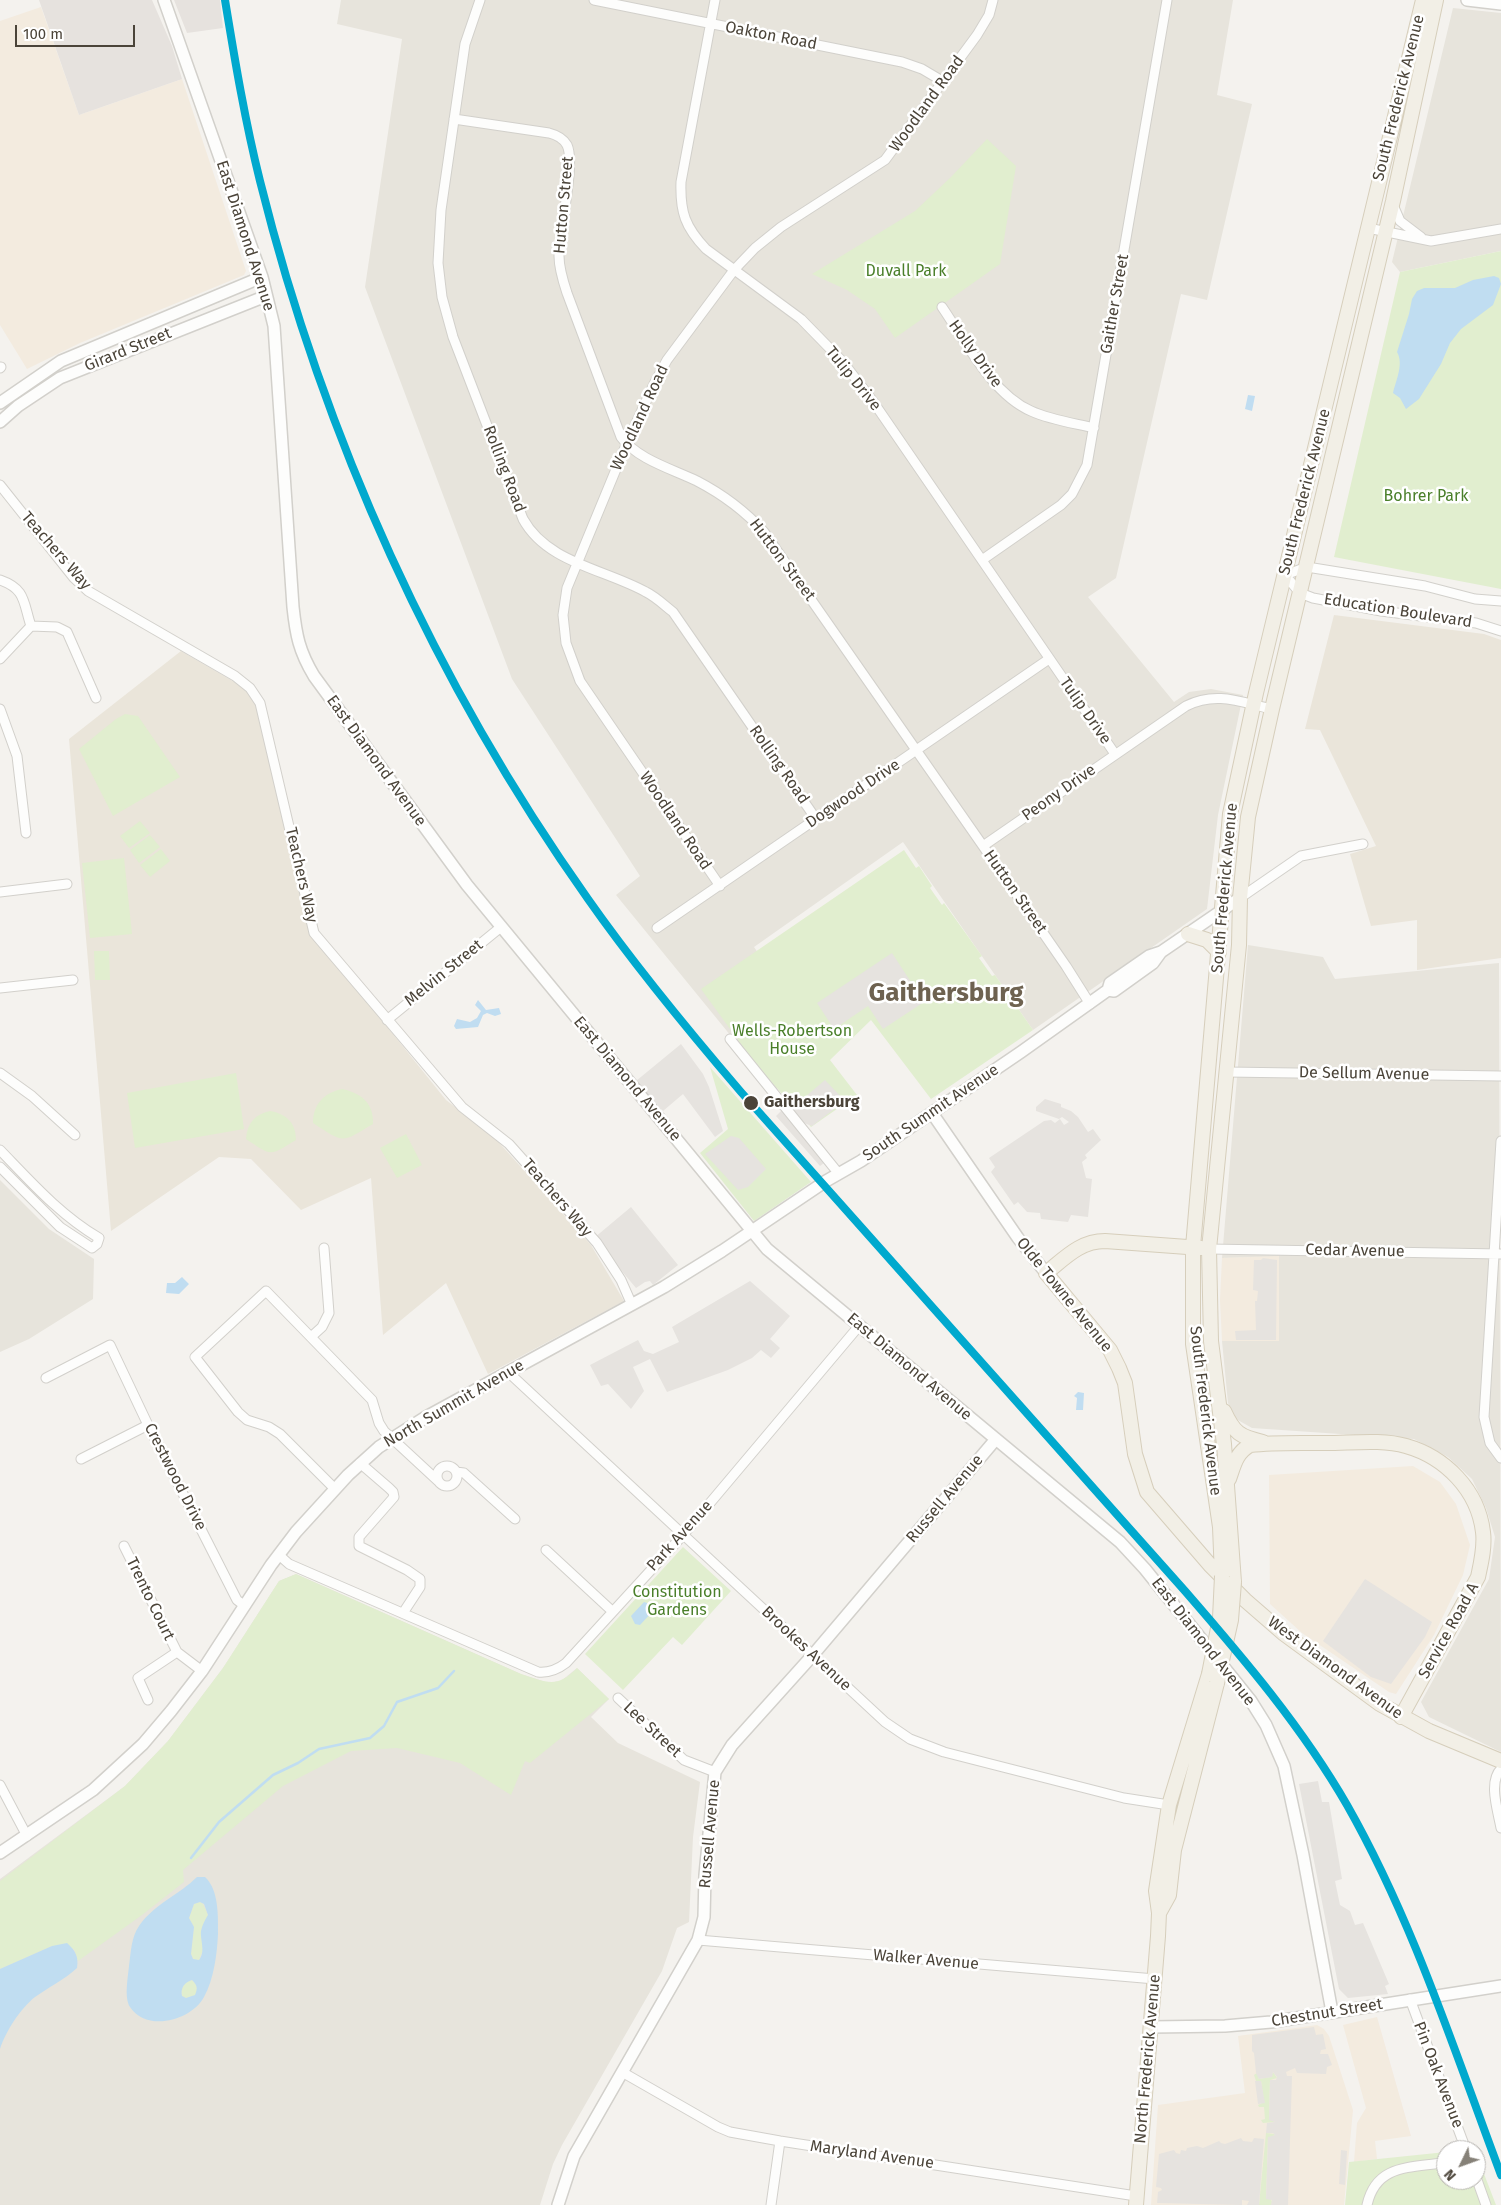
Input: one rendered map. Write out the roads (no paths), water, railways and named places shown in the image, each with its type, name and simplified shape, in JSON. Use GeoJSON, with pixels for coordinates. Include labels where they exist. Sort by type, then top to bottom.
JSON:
{"type":"FeatureCollection","features":[{"type":"Feature","properties":{"kind":"main road","name":"South Frederick Avenue"},"geometry":{"type":"LineString","coordinates":[[1213,1678],[1220,1618],[1222,1576],[1220,1527],[1193,1344],[1193,1247],[1230,814],[1253,705],[1422,0]]}},
{"type":"Feature","properties":{"kind":"main road","name":"South Frederick Avenue"},"geometry":{"type":"LineString","coordinates":[[1213,1678],[1231,1620],[1234,1582],[1228,1485],[1211,1342],[1209,1249],[1239,945],[1240,898],[1248,817],[1386,232],[1436,0]]}},
{"type":"Feature","properties":{"kind":"main road"},"geometry":{"type":"LineString","coordinates":[[1188,934],[1207,940],[1219,952]]}},
{"type":"Feature","properties":{"kind":"main road"},"geometry":{"type":"LineString","coordinates":[[1046,1273],[1073,1251],[1090,1242],[1105,1241],[1209,1249]]}},
{"type":"Feature","properties":{"kind":"main road","name":"Olde Towne Avenue"},"geometry":{"type":"LineString","coordinates":[[1046,1273],[1110,1350],[1119,1368],[1125,1383],[1135,1454],[1147,1492],[1210,1564]]}},
{"type":"Feature","properties":{"kind":"main road"},"geometry":{"type":"LineString","coordinates":[[1218,1399],[1234,1431],[1249,1439],[1267,1443]]}},
{"type":"Feature","properties":{"kind":"main road"},"geometry":{"type":"LineString","coordinates":[[1228,1485],[1236,1458],[1242,1450],[1250,1445],[1267,1443]]}},
{"type":"Feature","properties":{"kind":"main road","name":"Service Road A"},"geometry":{"type":"LineString","coordinates":[[1267,1443],[1370,1443],[1405,1446],[1428,1454],[1445,1465],[1461,1481],[1472,1498],[1483,1532],[1482,1559],[1478,1577],[1401,1717]]}},
{"type":"Feature","properties":{"kind":"main road","name":"West Diamond Avenue"},"geometry":{"type":"LineString","coordinates":[[1210,1564],[1245,1600],[1283,1633],[1401,1717],[1501,1761]]}},
{"type":"Feature","properties":{"kind":"main road","name":"North Frederick Avenue"},"geometry":{"type":"LineString","coordinates":[[1136,2200],[1155,1979],[1158,1913],[1156,1891],[1169,1804],[1213,1678]]}},
{"type":"Feature","properties":{"kind":"main road","name":"North Frederick Avenue"},"geometry":{"type":"LineString","coordinates":[[1158,1913],[1169,1895],[1174,1850],[1213,1678]]}},
{"type":"Feature","properties":{"kind":"street","name":"East Diamond Avenue"},"geometry":{"type":"LineString","coordinates":[[164,0],[262,278],[274,326],[293,607],[296,638],[302,656],[318,682],[467,885],[767,1249],[1120,1542],[1146,1569],[1251,1701],[1266,1725],[1284,1766],[1303,1855],[1332,2012]]}},
{"type":"Feature","properties":{"kind":"street","name":"Rolling Road"},"geometry":{"type":"LineString","coordinates":[[480,0],[465,44],[441,210],[438,263],[442,297],[454,337],[523,519],[531,534],[543,544],[577,563],[645,591],[673,612],[816,819]]}},
{"type":"Feature","properties":{"kind":"street","name":"Oakton Road"},"geometry":{"type":"LineString","coordinates":[[594,0],[907,63],[922,69],[944,82]]}},
{"type":"Feature","properties":{"kind":"street","name":"Tulip Drive"},"geometry":{"type":"LineString","coordinates":[[715,0],[681,182],[680,201],[685,221],[694,237],[706,249],[801,319],[843,362],[872,400],[1115,754]]}},
{"type":"Feature","properties":{"kind":"street","name":"Woodland Road"},"geometry":{"type":"LineString","coordinates":[[720,886],[580,681],[566,643],[563,615],[567,588],[626,445],[667,360],[734,270],[755,248],[781,227],[885,160],[977,35],[989,14],[993,0]]}},
{"type":"Feature","properties":{"kind":"street","name":"Gaither Street"},"geometry":{"type":"LineString","coordinates":[[982,560],[1061,505],[1072,494],[1087,465],[1167,0]]}},
{"type":"Feature","properties":{"kind":"street"},"geometry":{"type":"LineString","coordinates":[[1467,0],[1501,4]]}},
{"type":"Feature","properties":{"kind":"street","name":"Hutton Street"},"geometry":{"type":"LineString","coordinates":[[454,119],[558,135],[568,148],[570,162],[559,258],[561,274],[617,427],[626,445],[718,493],[756,523],[772,542],[1066,966],[1090,1004]]}},
{"type":"Feature","properties":{"kind":"street"},"geometry":{"type":"LineString","coordinates":[[1393,201],[1398,216],[1404,224],[1422,238],[1431,241]]}},
{"type":"Feature","properties":{"kind":"street"},"geometry":{"type":"LineString","coordinates":[[1368,228],[1431,241],[1501,229]]}},
{"type":"Feature","properties":{"kind":"street","name":"Girard Street"},"geometry":{"type":"LineString","coordinates":[[0,403],[61,361],[262,278]]}},
{"type":"Feature","properties":{"kind":"street","name":"Girard Street"},"geometry":{"type":"LineString","coordinates":[[0,422],[18,406],[60,378],[266,296]]}},
{"type":"Feature","properties":{"kind":"street","name":"Holly Drive"},"geometry":{"type":"LineString","coordinates":[[942,307],[992,381],[1009,398],[1029,411],[1050,419],[1094,428]]}},
{"type":"Feature","properties":{"kind":"street","name":"Teachers Way"},"geometry":{"type":"LineString","coordinates":[[0,485],[74,578],[88,591],[235,676],[250,688],[260,703],[314,933],[462,1106],[510,1144],[597,1244],[621,1280],[632,1305]]}},
{"type":"Feature","properties":{"kind":"street","name":"Education Boulevard"},"geometry":{"type":"LineString","coordinates":[[1285,575],[1307,567],[1425,586],[1475,599],[1501,600]]}},
{"type":"Feature","properties":{"kind":"street"},"geometry":{"type":"LineString","coordinates":[[1285,575],[1300,592]]}},
{"type":"Feature","properties":{"kind":"street"},"geometry":{"type":"LineString","coordinates":[[0,580],[13,584],[19,589],[31,626]]}},
{"type":"Feature","properties":{"kind":"street","name":"Education Boulevard"},"geometry":{"type":"LineString","coordinates":[[1300,592],[1341,604],[1476,623],[1501,631]]}},
{"type":"Feature","properties":{"kind":"street"},"geometry":{"type":"LineString","coordinates":[[0,659],[31,626],[57,627],[67,632],[96,698]]}},
{"type":"Feature","properties":{"kind":"street","name":"Dogwood Drive"},"geometry":{"type":"LineString","coordinates":[[657,928],[1050,659]]}},
{"type":"Feature","properties":{"kind":"street","name":"Peony Drive"},"geometry":{"type":"LineString","coordinates":[[983,846],[1115,754],[1186,706],[1198,700],[1219,697],[1272,709]]}},
{"type":"Feature","properties":{"kind":"street"},"geometry":{"type":"LineString","coordinates":[[0,709],[17,756],[26,833]]}},
{"type":"Feature","properties":{"kind":"street","name":"South Summit Avenue"},"geometry":{"type":"LineString","coordinates":[[751,1231],[932,1113],[1108,990],[1114,991],[1134,972],[1153,964],[1161,952],[1301,856],[1363,844]]}},
{"type":"Feature","properties":{"kind":"street"},"geometry":{"type":"LineString","coordinates":[[0,892],[67,884]]}},
{"type":"Feature","properties":{"kind":"street","name":"Melvin Street"},"geometry":{"type":"LineString","coordinates":[[387,1020],[501,927]]}},
{"type":"Feature","properties":{"kind":"street"},"geometry":{"type":"LineString","coordinates":[[0,988],[73,980]]}},
{"type":"Feature","properties":{"kind":"street"},"geometry":{"type":"LineString","coordinates":[[730,1040],[839,1174]]}},
{"type":"Feature","properties":{"kind":"street","name":"De Sellum Avenue"},"geometry":{"type":"LineString","coordinates":[[1227,1072],[1501,1076]]}},
{"type":"Feature","properties":{"kind":"street"},"geometry":{"type":"LineString","coordinates":[[0,1073],[32,1096],[75,1135]]}},
{"type":"Feature","properties":{"kind":"street","name":"Olde Towne Avenue"},"geometry":{"type":"LineString","coordinates":[[932,1113],[1013,1231],[1046,1273]]}},
{"type":"Feature","properties":{"kind":"street"},"geometry":{"type":"LineString","coordinates":[[1501,1141],[1498,1254],[1484,1418],[1490,1443],[1501,1458]]}},
{"type":"Feature","properties":{"kind":"street"},"geometry":{"type":"LineString","coordinates":[[0,1150],[57,1208],[80,1227],[99,1238],[97,1244],[92,1248],[60,1227],[0,1167]]}},
{"type":"Feature","properties":{"kind":"street","name":"North Summit Avenue"},"geometry":{"type":"LineString","coordinates":[[0,1853],[92,1790],[128,1758],[171,1711],[202,1670],[279,1554],[334,1489],[360,1463],[391,1438],[426,1417],[632,1305],[686,1274],[751,1231]]}},
{"type":"Feature","properties":{"kind":"street"},"geometry":{"type":"LineString","coordinates":[[311,1337],[322,1327],[329,1313],[324,1248]]}},
{"type":"Feature","properties":{"kind":"street","name":"Cedar Avenue"},"geometry":{"type":"LineString","coordinates":[[1209,1249],[1498,1254]]}},
{"type":"Feature","properties":{"kind":"street"},"geometry":{"type":"LineString","coordinates":[[334,1489],[280,1434],[269,1427],[248,1420],[238,1412],[196,1357],[266,1291],[372,1400],[379,1423],[391,1438],[443,1485],[452,1484],[456,1477],[456,1472]]}},
{"type":"Feature","properties":{"kind":"street","name":"Park Avenue"},"geometry":{"type":"LineString","coordinates":[[279,1554],[288,1564],[538,1672],[558,1669],[566,1663],[684,1535],[859,1326]]}},
{"type":"Feature","properties":{"kind":"street","name":"Crestwood Drive"},"geometry":{"type":"LineString","coordinates":[[46,1378],[110,1345],[148,1425],[237,1600],[244,1606]]}},
{"type":"Feature","properties":{"kind":"street","name":"Brookes Avenue"},"geometry":{"type":"LineString","coordinates":[[508,1372],[812,1656],[885,1722],[910,1739],[926,1746],[1124,1798],[1169,1804]]}},
{"type":"Feature","properties":{"kind":"street"},"geometry":{"type":"LineString","coordinates":[[81,1459],[148,1425]]}},
{"type":"Feature","properties":{"kind":"street","name":"Russell Avenue"},"geometry":{"type":"LineString","coordinates":[[558,2205],[574,2156],[698,1940],[704,1916],[705,1875],[715,1772],[732,1744],[812,1656],[996,1439]]}},
{"type":"Feature","properties":{"kind":"street"},"geometry":{"type":"LineString","coordinates":[[360,1463],[390,1488],[394,1497],[359,1537],[359,1546],[408,1570],[420,1579],[420,1587],[403,1614]]}},
{"type":"Feature","properties":{"kind":"street"},"geometry":{"type":"LineString","coordinates":[[438,1481],[437,1473],[443,1467],[451,1467],[456,1472],[464,1473],[516,1519]]}},
{"type":"Feature","properties":{"kind":"street","name":"Trento Court"},"geometry":{"type":"LineString","coordinates":[[124,1546],[177,1652],[202,1670]]}},
{"type":"Feature","properties":{"kind":"street"},"geometry":{"type":"LineString","coordinates":[[546,1550],[612,1611]]}},
{"type":"Feature","properties":{"kind":"street","name":"Trento Court"},"geometry":{"type":"LineString","coordinates":[[148,1700],[138,1678],[177,1652]]}},
{"type":"Feature","properties":{"kind":"street","name":"Lee Street"},"geometry":{"type":"LineString","coordinates":[[618,1698],[684,1760],[715,1772]]}},
{"type":"Feature","properties":{"kind":"street"},"geometry":{"type":"LineString","coordinates":[[1501,1769],[1496,1774],[1494,1789],[1501,1828]]}},
{"type":"Feature","properties":{"kind":"street"},"geometry":{"type":"LineString","coordinates":[[0,1785],[27,1836]]}},
{"type":"Feature","properties":{"kind":"street","name":"Walker Avenue"},"geometry":{"type":"LineString","coordinates":[[698,1940],[1155,1979]]}},
{"type":"Feature","properties":{"kind":"street","name":"Chestnut Street"},"geometry":{"type":"LineString","coordinates":[[1151,2027],[1254,2024],[1501,1986]]}},
{"type":"Feature","properties":{"kind":"street","name":"Pin Oak Avenue"},"geometry":{"type":"LineString","coordinates":[[1410,1999],[1462,2140]]}},
{"type":"Feature","properties":{"kind":"street","name":"Maryland Avenue"},"geometry":{"type":"LineString","coordinates":[[622,2072],[730,2132],[1136,2200]]}},
{"type":"Feature","properties":{"kind":"street"},"geometry":{"type":"LineString","coordinates":[[771,2205],[780,2141]]}},
{"type":"Feature","properties":{"kind":"street"},"geometry":{"type":"LineString","coordinates":[[1368,2205],[1370,2193],[1382,2176],[1411,2167],[1436,2164]]}},
{"type":"Feature","properties":{"kind":"street"},"geometry":{"type":"LineString","coordinates":[[1481,2190],[1486,2205]]}},
{"type":"Feature","properties":{"kind":"water"},"geometry":{"type":"Polygon","coordinates":[[[1494,276],[1499,278],[1501,284],[1493,305],[1461,329],[1450,343],[1441,364],[1419,399],[1406,409],[1400,398],[1393,393],[1400,367],[1397,352],[1412,299],[1417,291],[1424,288],[1455,288],[1473,280],[1494,276]]]}},
{"type":"Feature","properties":{"kind":"water"},"geometry":{"type":"Polygon","coordinates":[[[1248,395],[1255,396],[1252,411],[1245,409],[1248,395]]]}},
{"type":"Feature","properties":{"kind":"water"},"geometry":{"type":"Polygon","coordinates":[[[478,1000],[486,1010],[499,1008],[501,1014],[495,1016],[487,1013],[483,1015],[478,1027],[456,1029],[454,1026],[457,1019],[470,1022],[477,1018],[481,1011],[475,1005],[478,1000]]]}},
{"type":"Feature","properties":{"kind":"water"},"geometry":{"type":"Polygon","coordinates":[[[182,1277],[189,1284],[179,1294],[166,1293],[167,1283],[175,1283],[182,1277]]]}},
{"type":"Feature","properties":{"kind":"water"},"geometry":{"type":"Polygon","coordinates":[[[1078,1392],[1084,1393],[1083,1410],[1076,1410],[1077,1398],[1074,1396],[1078,1392]]]}},
{"type":"Feature","properties":{"kind":"water"},"geometry":{"type":"Polygon","coordinates":[[[644,1602],[653,1611],[640,1625],[635,1624],[631,1616],[644,1602]]]}},
{"type":"Feature","properties":{"kind":"water"},"geometry":{"type":"Polygon","coordinates":[[[197,1877],[205,1877],[210,1882],[215,1896],[218,1911],[218,1934],[213,1974],[204,1997],[190,2012],[169,2020],[147,2020],[130,2007],[127,1998],[129,1966],[134,1935],[139,1926],[152,1912],[197,1877]],[[200,1902],[194,1904],[189,1918],[194,1927],[191,1954],[193,1959],[199,1960],[202,1953],[201,1931],[208,1915],[204,1904],[200,1902]],[[192,1980],[187,1982],[182,1988],[182,1996],[186,1998],[196,1993],[195,1983],[192,1980]]]}},
{"type":"Feature","properties":{"kind":"water"},"geometry":{"type":"Polygon","coordinates":[[[67,1943],[76,1954],[77,1968],[29,2002],[14,2021],[0,2049],[0,1969],[52,1946],[67,1943]]]}},
{"type":"Feature","properties":{"kind":"waterway"},"geometry":{"type":"LineString","coordinates":[[191,1858],[219,1822],[273,1775],[298,1763],[319,1749],[370,1738],[384,1726],[397,1702],[438,1688],[454,1671]]}},
{"type":"Feature","properties":{"kind":"place","name":"Gaithersburg"},"geometry":{"type":"Point","coordinates":[751,1103]}},
{"type":"Feature","properties":{"kind":"district","name":"Gaithersburg"},"geometry":{"type":"Point","coordinates":[946,994]}},
{"type":"Feature","properties":{"kind":"park label","name":"Duvall Park"},"geometry":{"type":"Point","coordinates":[906,272]}},
{"type":"Feature","properties":{"kind":"park label","name":"Bohrer Park"},"geometry":{"type":"Point","coordinates":[1426,497]}},
{"type":"Feature","properties":{"kind":"park label","name":"Wells-Robertson House"},"geometry":{"type":"Point","coordinates":[792,1041]}},
{"type":"Feature","properties":{"kind":"park label","name":"Constitution Gardens"},"geometry":{"type":"Point","coordinates":[677,1602]}}]}
